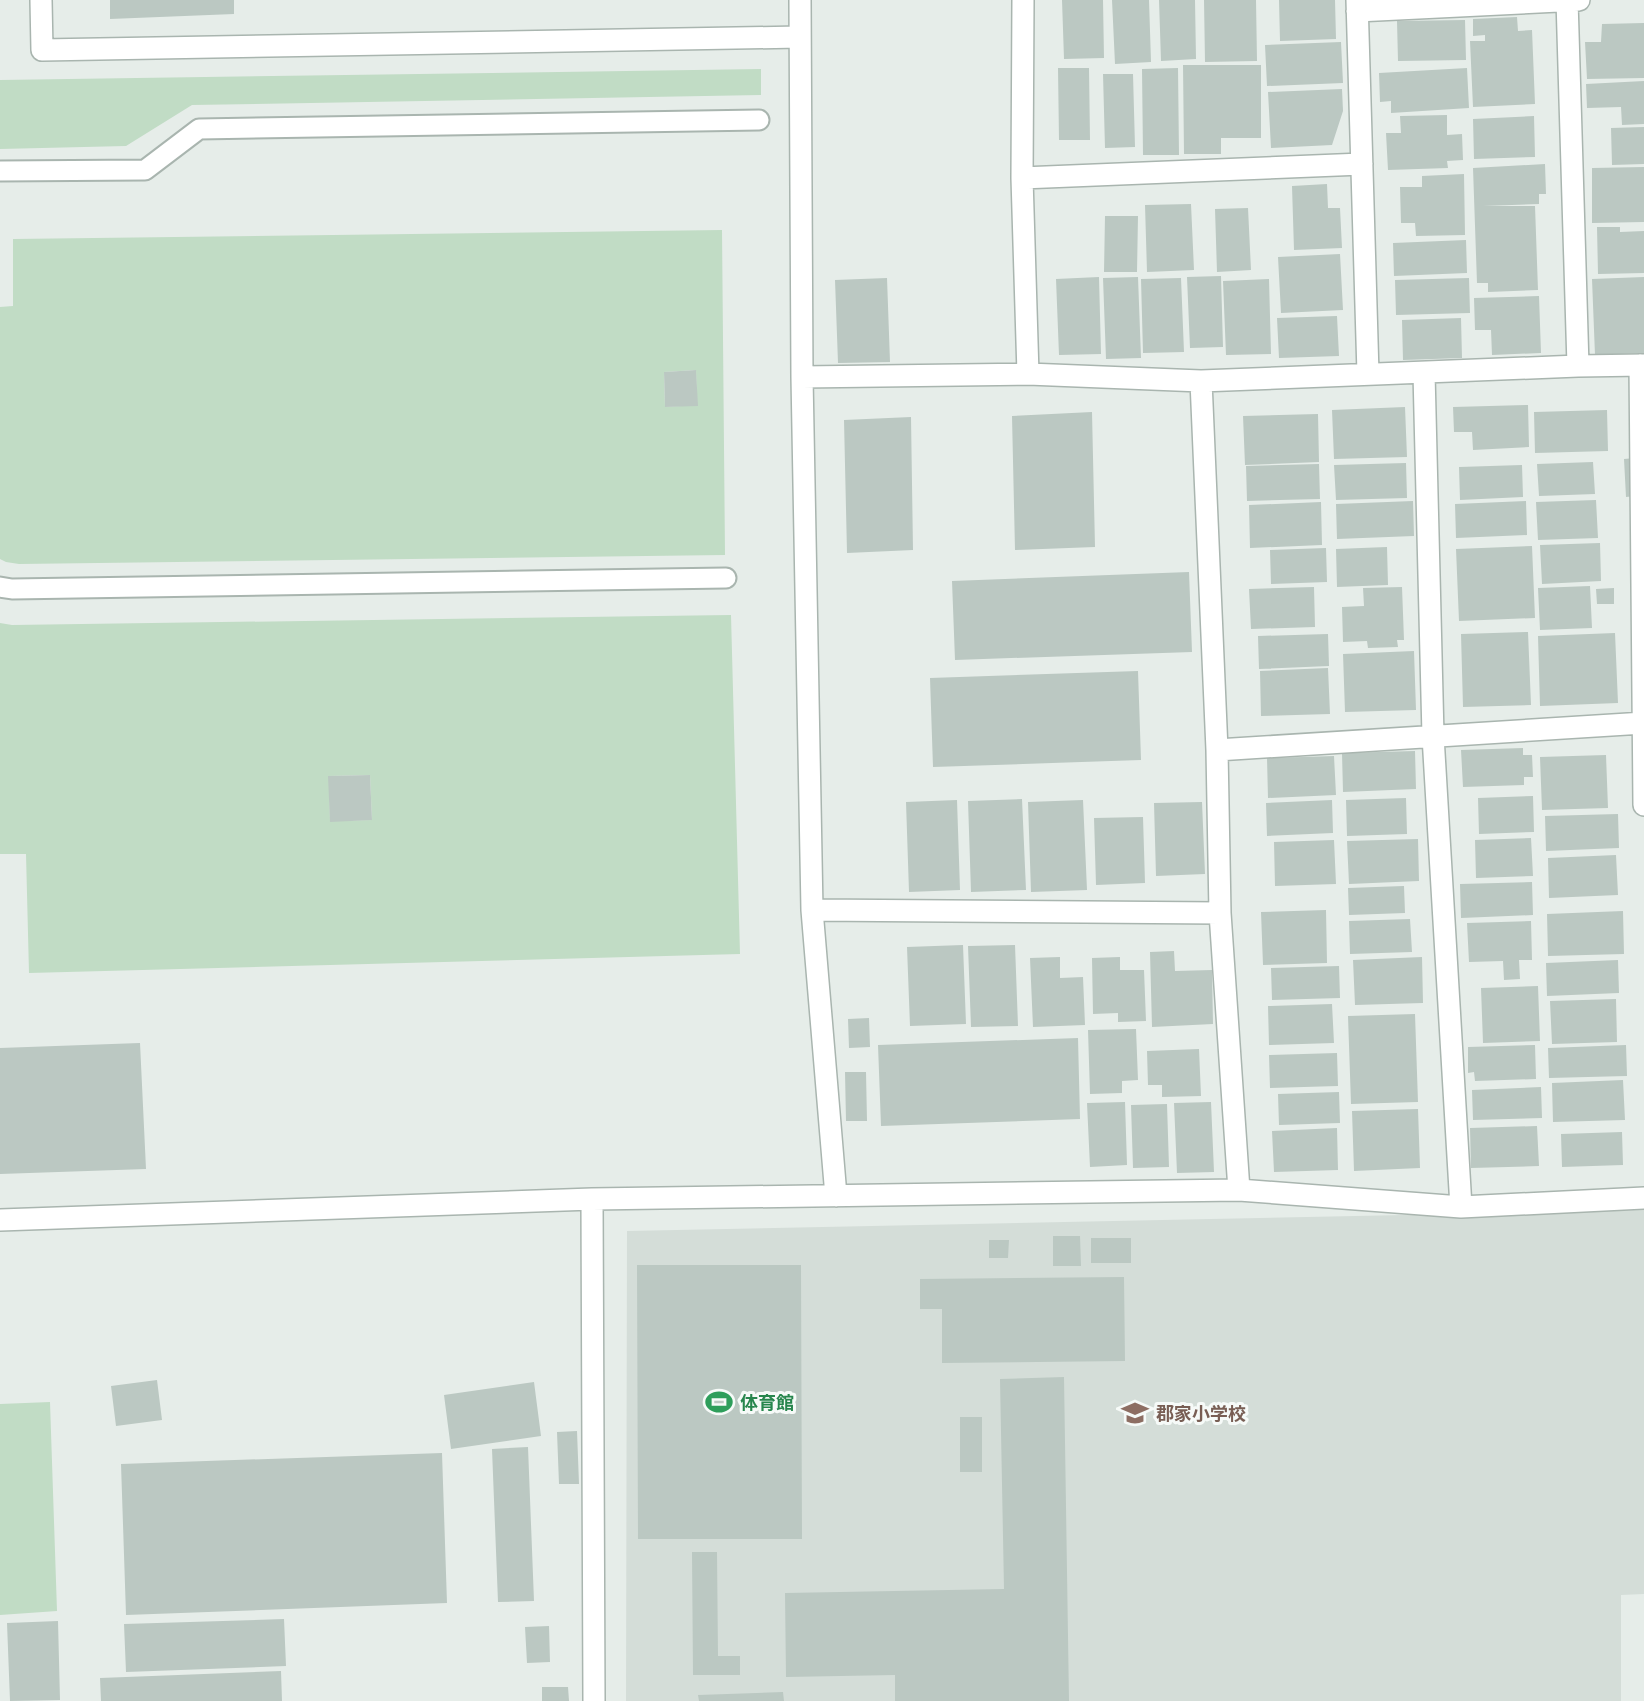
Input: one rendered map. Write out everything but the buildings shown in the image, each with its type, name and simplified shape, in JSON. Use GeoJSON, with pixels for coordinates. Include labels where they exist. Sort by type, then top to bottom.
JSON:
{"type":"FeatureCollection","features":[{"type":"Feature","properties":{"kind":"street"},"geometry":{"type":"LineString","coordinates":[[41,0],[42,50],[800,37]]}},
{"type":"Feature","properties":{"kind":"street"},"geometry":{"type":"LineString","coordinates":[[800,0],[802,377],[812,910],[836,1196]]}},
{"type":"Feature","properties":{"kind":"street"},"geometry":{"type":"LineString","coordinates":[[1023,0],[1023,178],[1028,374]]}},
{"type":"Feature","properties":{"kind":"street"},"geometry":{"type":"LineString","coordinates":[[1567,0],[1578,366]]}},
{"type":"Feature","properties":{"kind":"street"},"geometry":{"type":"LineString","coordinates":[[1368,374],[1357,6],[1581,0]]}},
{"type":"Feature","properties":{"kind":"street"},"geometry":{"type":"LineString","coordinates":[[1023,178],[1362,164]]}},
{"type":"Feature","properties":{"kind":"street"},"geometry":{"type":"LineString","coordinates":[[802,377],[1028,374],[1201,381],[1642,365],[1644,805]]}},
{"type":"Feature","properties":{"kind":"street"},"geometry":{"type":"LineString","coordinates":[[1424,373],[1433,736],[1461,1207]]}},
{"type":"Feature","properties":{"kind":"street"},"geometry":{"type":"LineString","coordinates":[[1201,381],[1217,750],[1220,913],[1239,1190]]}},
{"type":"Feature","properties":{"kind":"street"},"geometry":{"type":"LineString","coordinates":[[1217,750],[1643,723]]}},
{"type":"Feature","properties":{"kind":"street"},"geometry":{"type":"LineString","coordinates":[[812,910],[1220,913]]}},
{"type":"Feature","properties":{"kind":"street"},"geometry":{"type":"LineString","coordinates":[[0,1220],[592,1199],[1239,1190],[1461,1207],[1644,1198]]}},
{"type":"Feature","properties":{"kind":"street"},"geometry":{"type":"LineString","coordinates":[[592,1199],[594,1701]]}},
{"type":"Feature","properties":{"kind":"lane"},"geometry":{"type":"LineString","coordinates":[[0,171],[145,170],[199,129],[759,120]]}},
{"type":"Feature","properties":{"kind":"lane"},"geometry":{"type":"LineString","coordinates":[[0,587],[12,589],[726,578]]}},
{"type":"Feature","properties":{"kind":"shaded area","name":"郡家小学校"},"geometry":{"type":"Polygon","coordinates":[[[1644,1210],[1644,1594],[1621,1595],[1621,1701],[626,1701],[627,1231],[1644,1210]]]}},
{"type":"Feature","properties":{"kind":"green space"},"geometry":{"type":"Polygon","coordinates":[[[761,69],[761,95],[192,105],[126,146],[0,149],[0,80],[761,69]]]}},
{"type":"Feature","properties":{"kind":"green space"},"geometry":{"type":"Polygon","coordinates":[[[722,230],[725,555],[19,564],[6,562],[0,559],[0,307],[13,306],[13,239],[722,230]],[[696,370],[664,372],[665,407],[697,405],[696,370]]]}},
{"type":"Feature","properties":{"kind":"green space"},"geometry":{"type":"Polygon","coordinates":[[[731,615],[740,954],[29,973],[26,854],[0,854],[0,623],[12,625],[731,615]],[[370,775],[329,776],[330,821],[372,820],[370,775]]]}},
{"type":"Feature","properties":{"kind":"green space"},"geometry":{"type":"Polygon","coordinates":[[[50,1402],[57,1611],[0,1615],[0,1404],[50,1402]]]}},
{"type":"Feature","properties":{"kind":"place","name":"体育館"},"geometry":{"type":"Point","coordinates":[719,1402]}},
{"type":"Feature","properties":{"kind":"place","name":"郡家小学校"},"geometry":{"type":"Point","coordinates":[1135,1413]}}]}
